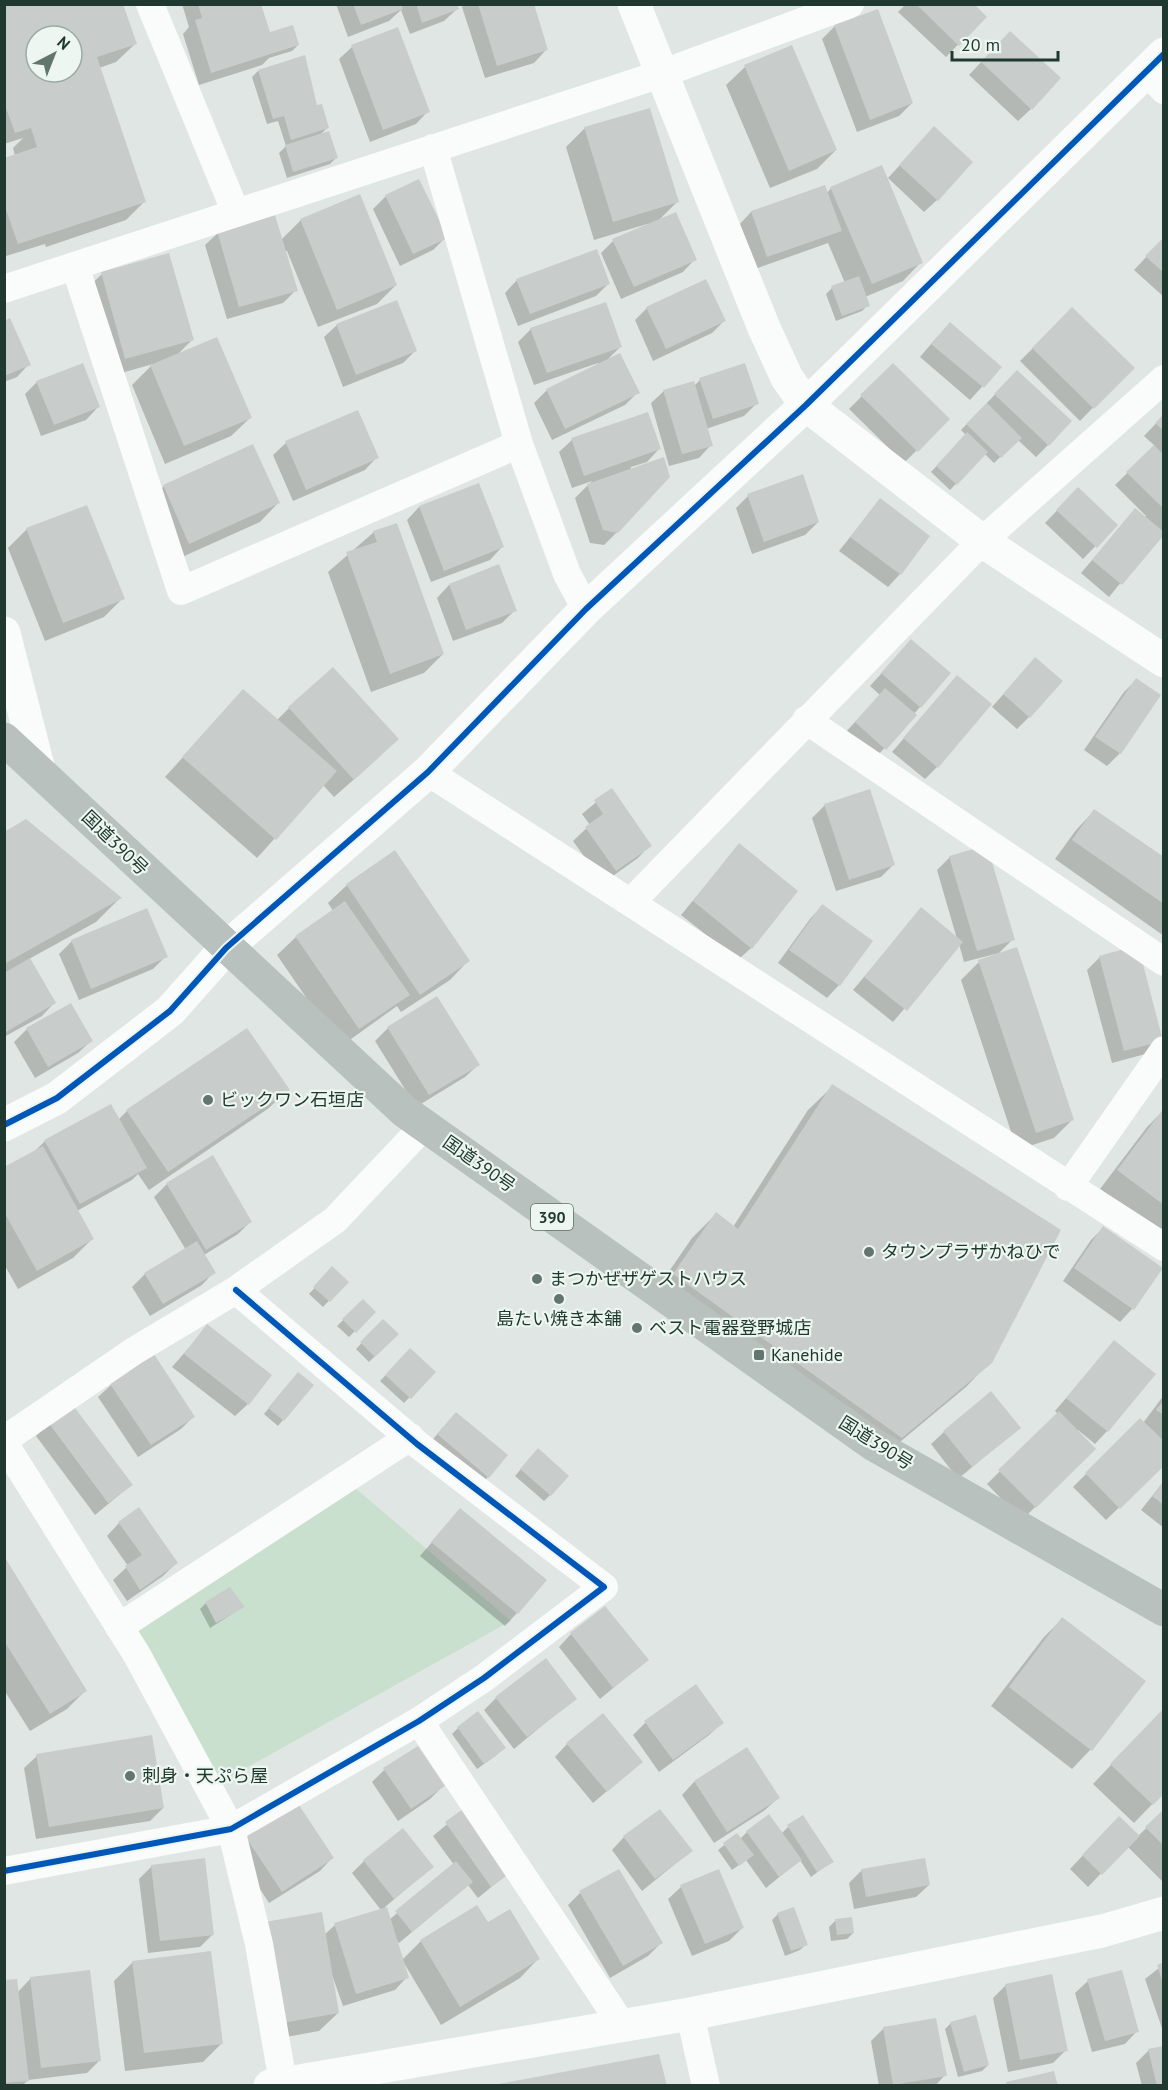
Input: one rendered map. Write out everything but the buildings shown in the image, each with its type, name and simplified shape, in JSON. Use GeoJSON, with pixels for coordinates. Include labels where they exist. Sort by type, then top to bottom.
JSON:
{"type":"FeatureCollection","features":[{"type":"Feature","properties":{"kind":"highway","name":"国道390号"},"geometry":{"type":"LineString","coordinates":[[4,739],[226,948],[395,1103],[424,1126],[874,1445],[1164,1610]]}},
{"type":"Feature","properties":{"kind":"street"},"geometry":{"type":"LineString","coordinates":[[150,4],[236,213]]}},
{"type":"Feature","properties":{"kind":"street"},"geometry":{"type":"LineString","coordinates":[[633,4],[764,328],[787,378],[806,405],[982,541],[1164,661]]}},
{"type":"Feature","properties":{"kind":"street"},"geometry":{"type":"LineString","coordinates":[[4,289],[662,74],[850,4]]}},
{"type":"Feature","properties":{"kind":"street"},"geometry":{"type":"LineString","coordinates":[[4,1125],[57,1098],[170,1011],[226,948],[429,772],[585,609],[806,405],[1158,72]]}},
{"type":"Feature","properties":{"kind":"street"},"geometry":{"type":"LineString","coordinates":[[434,148],[519,444],[567,574],[585,609]]}},
{"type":"Feature","properties":{"kind":"street"},"geometry":{"type":"LineString","coordinates":[[75,266],[181,591],[519,444]]}},
{"type":"Feature","properties":{"kind":"street"},"geometry":{"type":"LineString","coordinates":[[631,902],[982,541],[1164,379]]}},
{"type":"Feature","properties":{"kind":"street"},"geometry":{"type":"LineString","coordinates":[[4,633],[39,770]]}},
{"type":"Feature","properties":{"kind":"street"},"geometry":{"type":"LineString","coordinates":[[806,720],[1164,962]]}},
{"type":"Feature","properties":{"kind":"street"},"geometry":{"type":"LineString","coordinates":[[429,772],[1164,1247]]}},
{"type":"Feature","properties":{"kind":"street"},"geometry":{"type":"LineString","coordinates":[[1068,1187],[1164,1050]]}},
{"type":"Feature","properties":{"kind":"street"},"geometry":{"type":"LineString","coordinates":[[424,1126],[335,1220],[236,1290],[134,1351],[4,1442],[119,1627],[231,1829],[259,1944],[276,2084],[690,2014],[1102,1931],[1164,1913]]}},
{"type":"Feature","properties":{"kind":"street"},"geometry":{"type":"LineString","coordinates":[[4,1871],[231,1829],[419,1721],[484,1678],[604,1587],[410,1437],[236,1290]]}},
{"type":"Feature","properties":{"kind":"street"},"geometry":{"type":"LineString","coordinates":[[119,1627],[410,1437]]}},
{"type":"Feature","properties":{"kind":"street"},"geometry":{"type":"LineString","coordinates":[[419,1721],[622,2025]]}},
{"type":"Feature","properties":{"kind":"street"},"geometry":{"type":"LineString","coordinates":[[690,2014],[706,2085]]}},
{"type":"Feature","properties":{"kind":"green space"},"geometry":{"type":"Polygon","coordinates":[[[354,1487],[511,1621],[217,1784],[133,1631],[354,1487]]]}},
{"type":"Feature","properties":{"kind":"cycle path"},"geometry":{"type":"LineString","coordinates":[[4,1125],[57,1098],[170,1011],[226,948],[428,772],[586,609],[806,405],[1164,54]]}},
{"type":"Feature","properties":{"kind":"cycle path"},"geometry":{"type":"LineString","coordinates":[[4,1871],[231,1829],[419,1721],[484,1678],[604,1587],[417,1444],[236,1290]]}},
{"type":"Feature","properties":{"kind":"place","name":"ビックワン石垣店"},"geometry":{"type":"Point","coordinates":[208,1100]}},
{"type":"Feature","properties":{"kind":"place","name":"タウンプラザかねひで"},"geometry":{"type":"Point","coordinates":[869,1252]}},
{"type":"Feature","properties":{"kind":"place","name":"まつかぜザゲストハウス"},"geometry":{"type":"Point","coordinates":[537,1279]}},
{"type":"Feature","properties":{"kind":"place","name":"島たい焼き本舗"},"geometry":{"type":"Point","coordinates":[559,1299]}},
{"type":"Feature","properties":{"kind":"place","name":"ベスト電器登野城店"},"geometry":{"type":"Point","coordinates":[637,1328]}},
{"type":"Feature","properties":{"kind":"place","name":"Kanehide"},"geometry":{"type":"Point","coordinates":[759,1355]}},
{"type":"Feature","properties":{"kind":"place","name":"刺身・天ぷら屋"},"geometry":{"type":"Point","coordinates":[130,1776]}}]}
